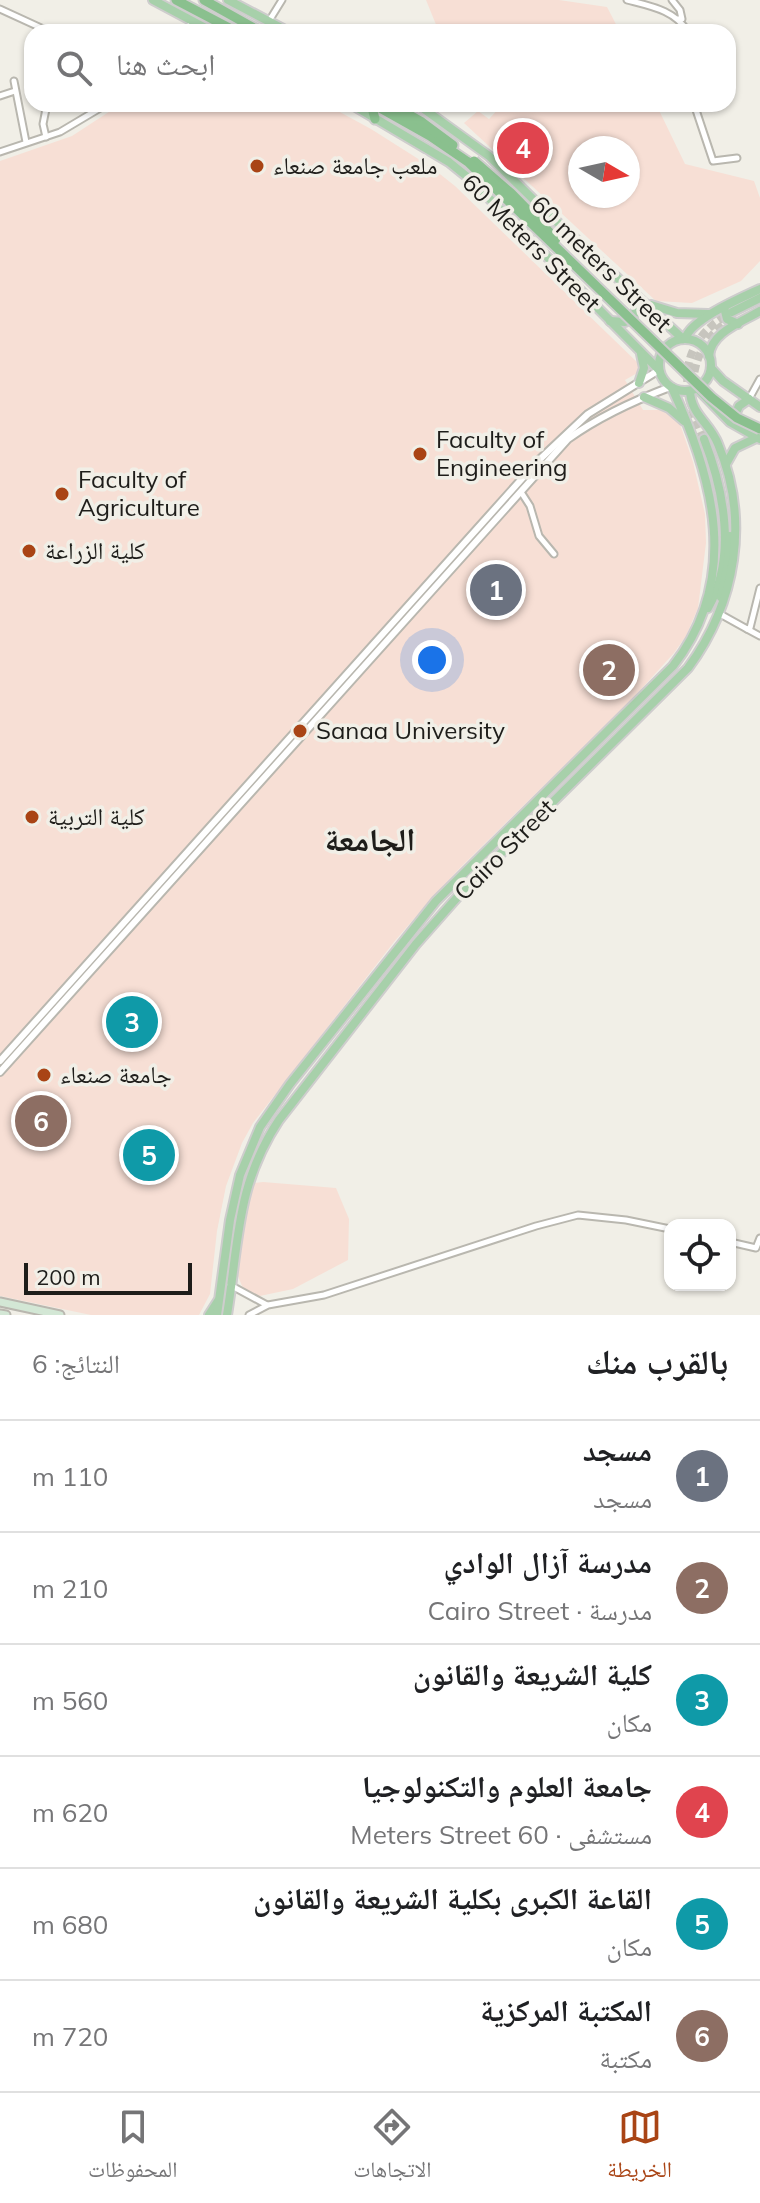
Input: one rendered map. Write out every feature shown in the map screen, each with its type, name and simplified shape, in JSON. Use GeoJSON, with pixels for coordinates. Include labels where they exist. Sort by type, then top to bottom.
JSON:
{"type":"FeatureCollection","features":[{"type":"Feature","properties":{"kind":"highway"},"geometry":{"type":"LineString","coordinates":[[176,0],[184,11],[217,24]]}},
{"type":"Feature","properties":{"kind":"highway"},"geometry":{"type":"LineString","coordinates":[[204,0],[247,24]]}},
{"type":"Feature","properties":{"kind":"highway"},"geometry":{"type":"LineString","coordinates":[[374,112],[375,119]]}},
{"type":"Feature","properties":{"kind":"highway","name":"60 meters Street"},"geometry":{"type":"LineString","coordinates":[[386,112],[470,161],[711,397],[759,435]]}},
{"type":"Feature","properties":{"kind":"highway","name":"60 meters Street"},"geometry":{"type":"LineString","coordinates":[[404,112],[422,122],[511,193],[692,372],[736,410],[760,422]]}},
{"type":"Feature","properties":{"kind":"main road"},"geometry":{"type":"LineString","coordinates":[[153,0],[184,11],[198,24]]}},
{"type":"Feature","properties":{"kind":"main road"},"geometry":{"type":"LineString","coordinates":[[228,0],[274,24]]}},
{"type":"Feature","properties":{"kind":"main road","name":"60 Meters Street"},"geometry":{"type":"LineString","coordinates":[[364,112],[449,162],[470,179],[659,370]]}},
{"type":"Feature","properties":{"kind":"main road","name":"60 Meters Street"},"geometry":{"type":"LineString","coordinates":[[428,112],[489,156],[684,339]]}},
{"type":"Feature","properties":{"kind":"main road"},"geometry":{"type":"LineString","coordinates":[[693,390],[705,382],[711,368],[710,349],[715,339],[732,315],[760,289]]}},
{"type":"Feature","properties":{"kind":"main road"},"geometry":{"type":"LineString","coordinates":[[609,321],[620,323],[630,320],[639,298],[677,313],[732,315],[760,311]]}},
{"type":"Feature","properties":{"kind":"main road"},"geometry":{"type":"LineString","coordinates":[[732,315],[760,298]]}},
{"type":"Feature","properties":{"kind":"main road"},"geometry":{"type":"LineString","coordinates":[[732,315],[760,304]]}},
{"type":"Feature","properties":{"kind":"main road"},"geometry":{"type":"LineString","coordinates":[[684,339],[690,329],[713,314]]}},
{"type":"Feature","properties":{"kind":"main road"},"geometry":{"type":"LineString","coordinates":[[710,356],[700,344],[684,339],[673,342],[664,349],[659,359],[659,370],[671,388],[693,390],[733,424],[759,435]]}},
{"type":"Feature","properties":{"kind":"main road"},"geometry":{"type":"LineString","coordinates":[[639,383],[644,368],[641,353]]}},
{"type":"Feature","properties":{"kind":"main road"},"geometry":{"type":"LineString","coordinates":[[711,368],[723,381],[760,407]]}},
{"type":"Feature","properties":{"kind":"main road","name":"Cairo Street"},"geometry":{"type":"LineString","coordinates":[[671,388],[689,426],[705,437]]}},
{"type":"Feature","properties":{"kind":"main road","name":"Cairo Street"},"geometry":{"type":"LineString","coordinates":[[217,1315],[248,1181],[260,1148],[416,944],[452,903],[688,668],[704,646],[720,614],[730,583],[735,545],[734,519],[726,465],[705,437],[696,414],[693,390]]}},
{"type":"Feature","properties":{"kind":"main road"},"geometry":{"type":"LineString","coordinates":[[644,397],[669,408],[689,426]]}},
{"type":"Feature","properties":{"kind":"main road"},"geometry":{"type":"LineString","coordinates":[[733,424],[736,409],[749,399]]}},
{"type":"Feature","properties":{"kind":"main road"},"geometry":{"type":"LineString","coordinates":[[726,465],[735,448],[759,435]]}},
{"type":"Feature","properties":{"kind":"main road"},"geometry":{"type":"LineString","coordinates":[[705,437],[721,467],[729,517],[729,555],[720,614]]}},
{"type":"Feature","properties":{"kind":"main road","name":"Cairo Street"},"geometry":{"type":"LineString","coordinates":[[229,1312],[230,1220],[240,1175],[260,1127],[290,1084],[436,901],[673,666],[692,638],[701,618],[712,572],[715,531],[705,437]]}},
{"type":"Feature","properties":{"kind":"main road"},"geometry":{"type":"LineString","coordinates":[[290,1084],[301,1092]]}},
{"type":"Feature","properties":{"kind":"main road"},"geometry":{"type":"LineString","coordinates":[[209,1315],[220,1297]]}},
{"type":"Feature","properties":{"kind":"main road"},"geometry":{"type":"LineString","coordinates":[[0,1302],[25,1312],[60,1315]]}},
{"type":"Feature","properties":{"kind":"main road"},"geometry":{"type":"LineString","coordinates":[[0,1314],[6,1315]]}},
{"type":"Feature","properties":{"kind":"street"},"geometry":{"type":"LineString","coordinates":[[6,0],[0,9],[33,24]]}},
{"type":"Feature","properties":{"kind":"street"},"geometry":{"type":"LineString","coordinates":[[269,21],[282,0]]}},
{"type":"Feature","properties":{"kind":"street"},"geometry":{"type":"LineString","coordinates":[[627,0],[660,8],[681,24]]}},
{"type":"Feature","properties":{"kind":"street"},"geometry":{"type":"LineString","coordinates":[[672,0],[683,16],[677,19]]}},
{"type":"Feature","properties":{"kind":"street"},"geometry":{"type":"LineString","coordinates":[[14,81],[26,142]]}},
{"type":"Feature","properties":{"kind":"street"},"geometry":{"type":"LineString","coordinates":[[0,96],[15,91]]}},
{"type":"Feature","properties":{"kind":"street"},"geometry":{"type":"LineString","coordinates":[[45,112],[43,124],[46,137]]}},
{"type":"Feature","properties":{"kind":"street"},"geometry":{"type":"LineString","coordinates":[[0,152],[46,137],[95,112]]}},
{"type":"Feature","properties":{"kind":"street"},"geometry":{"type":"LineString","coordinates":[[697,112],[713,161],[737,158]]}},
{"type":"Feature","properties":{"kind":"street"},"geometry":{"type":"LineString","coordinates":[[0,1061],[205,843],[537,462],[588,414],[659,370]]}},
{"type":"Feature","properties":{"kind":"street"},"geometry":{"type":"LineString","coordinates":[[749,399],[760,379]]}},
{"type":"Feature","properties":{"kind":"street"},"geometry":{"type":"LineString","coordinates":[[437,580],[568,439],[592,421],[671,388]]}},
{"type":"Feature","properties":{"kind":"street"},"geometry":{"type":"LineString","coordinates":[[588,414],[592,421]]}},
{"type":"Feature","properties":{"kind":"street"},"geometry":{"type":"LineString","coordinates":[[521,492],[530,506],[539,536],[554,554]]}},
{"type":"Feature","properties":{"kind":"street"},"geometry":{"type":"LineString","coordinates":[[747,629],[754,623],[760,588]]}},
{"type":"Feature","properties":{"kind":"street"},"geometry":{"type":"LineString","coordinates":[[0,1072],[201,835],[429,589]]}},
{"type":"Feature","properties":{"kind":"street"},"geometry":{"type":"LineString","coordinates":[[720,614],[760,636]]}},
{"type":"Feature","properties":{"kind":"street"},"geometry":{"type":"LineString","coordinates":[[201,835],[205,843]]}},
{"type":"Feature","properties":{"kind":"street"},"geometry":{"type":"LineString","coordinates":[[249,1315],[268,1305],[324,1295],[578,1215],[664,1228]]}},
{"type":"Feature","properties":{"kind":"street"},"geometry":{"type":"LineString","coordinates":[[736,1243],[756,1248],[760,1238]]}},
{"type":"Feature","properties":{"kind":"street"},"geometry":{"type":"LineString","coordinates":[[230,1285],[268,1305]]}},
{"type":"Feature","properties":{"kind":"shaded area"},"geometry":{"type":"Polygon","coordinates":[[[426,0],[559,0],[607,7],[616,24],[436,24],[426,0]]]}},
{"type":"Feature","properties":{"kind":"shaded area","name":"Sanaa University"},"geometry":{"type":"Polygon","coordinates":[[[109,112],[340,112],[371,129],[455,186],[639,364],[639,372],[625,380],[643,410],[661,410],[680,424],[705,514],[706,543],[698,608],[686,636],[674,653],[425,906],[253,1123],[226,1186],[210,1294],[199,1315],[91,1315],[0,1296],[0,161],[72,136],[109,112]]]}},
{"type":"Feature","properties":{"kind":"shaded area"},"geometry":{"type":"Polygon","coordinates":[[[479,112],[489,119],[495,112],[660,112],[685,164],[754,181],[760,198],[760,261],[741,281],[692,303],[656,301],[464,123],[479,112]]]}},
{"type":"Feature","properties":{"kind":"shaded area"},"geometry":{"type":"Polygon","coordinates":[[[253,1183],[336,1188],[349,1219],[348,1260],[293,1289],[255,1297],[242,1286],[238,1276],[243,1228],[253,1183]]]}},
{"type":"Feature","properties":{"kind":"tunnel"},"geometry":{"type":"LineString","coordinates":[[704,439],[690,403],[688,368],[700,338],[731,313]]}},
{"type":"Feature","properties":{"kind":"tunnel"},"geometry":{"type":"LineString","coordinates":[[693,384],[700,353],[717,330],[734,317]]}},
{"type":"Feature","properties":{"kind":"place","name":"جامعة العلوم والتكنولوجيا"},"geometry":{"type":"Point","coordinates":[523,148]}},
{"type":"Feature","properties":{"kind":"place","name":"ملعب جامعة صنعاء"},"geometry":{"type":"Point","coordinates":[257,166]}},
{"type":"Feature","properties":{"kind":"place","name":"Faculty of Engineering"},"geometry":{"type":"Point","coordinates":[420,454]}},
{"type":"Feature","properties":{"kind":"place","name":"Faculty of Agriculture"},"geometry":{"type":"Point","coordinates":[62,494]}},
{"type":"Feature","properties":{"kind":"place","name":"كلية الزراعة"},"geometry":{"type":"Point","coordinates":[29,551]}},
{"type":"Feature","properties":{"kind":"place","name":"مسجد"},"geometry":{"type":"Point","coordinates":[496,590]}},
{"type":"Feature","properties":{"kind":"place","name":"مدرسة آزال الوادي"},"geometry":{"type":"Point","coordinates":[609,670]}},
{"type":"Feature","properties":{"kind":"place","name":"Sanaa University"},"geometry":{"type":"Point","coordinates":[300,731]}},
{"type":"Feature","properties":{"kind":"place","name":"كلية التربية"},"geometry":{"type":"Point","coordinates":[32,817]}},
{"type":"Feature","properties":{"kind":"place","name":"كلية الشريعة والقانون"},"geometry":{"type":"Point","coordinates":[132,1022]}},
{"type":"Feature","properties":{"kind":"place","name":"جامعة صنعاء"},"geometry":{"type":"Point","coordinates":[44,1075]}},
{"type":"Feature","properties":{"kind":"place","name":"المكتبة المركزية"},"geometry":{"type":"Point","coordinates":[41,1121]}},
{"type":"Feature","properties":{"kind":"place","name":"القاعة الكبرى بكلية الشريعة والقانون"},"geometry":{"type":"Point","coordinates":[149,1155]}},
{"type":"Feature","properties":{"kind":"district","name":"الجامعة"},"geometry":{"type":"Point","coordinates":[370,840]}}]}
